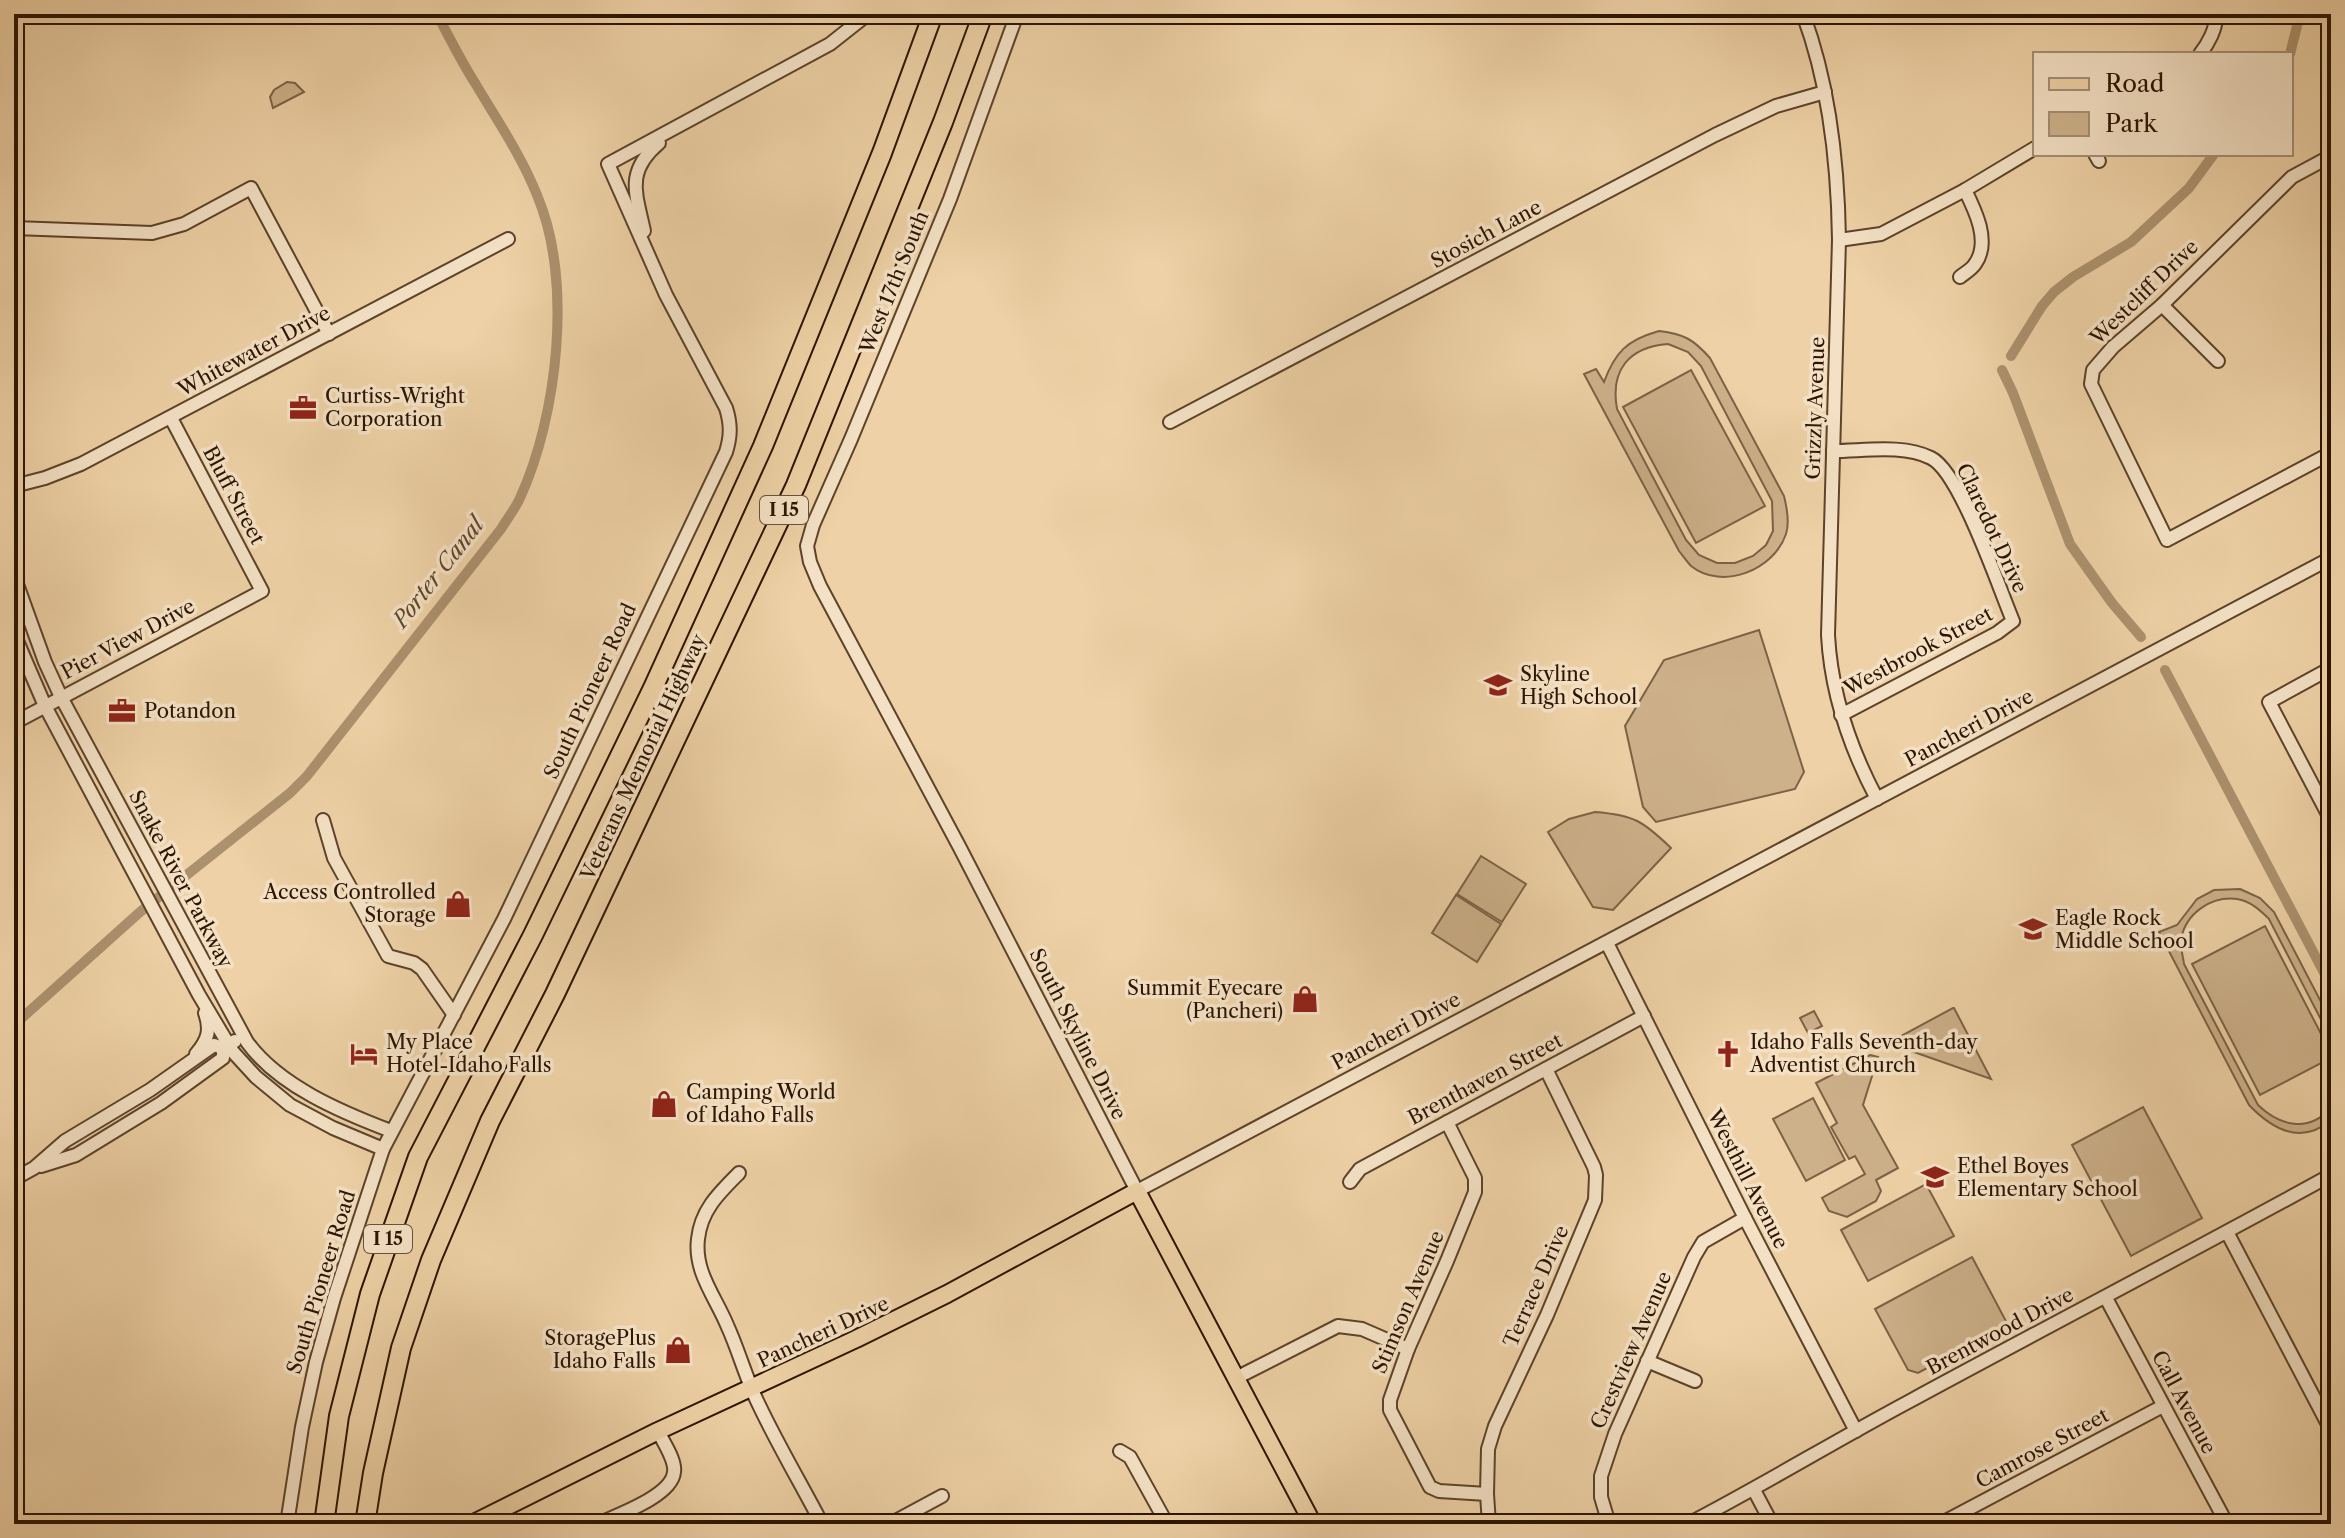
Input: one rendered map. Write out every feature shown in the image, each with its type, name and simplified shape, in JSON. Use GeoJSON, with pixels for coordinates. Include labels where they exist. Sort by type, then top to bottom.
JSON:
{"type":"FeatureCollection","features":[{"type":"Feature","properties":{"kind":"highway","name":"Veterans Memorial Highway"},"geometry":{"type":"LineString","coordinates":[[324,1524],[339,1416],[370,1294],[418,1157],[533,935],[653,688],[753,466],[882,153],[933,14]]}},
{"type":"Feature","properties":{"kind":"highway","name":"Veterans Memorial Highway"},"geometry":{"type":"LineString","coordinates":[[365,1524],[401,1348],[431,1260],[490,1121],[555,994],[796,485],[943,122],[983,14]]}},
{"type":"Feature","properties":{"kind":"main road","name":"South Skyline Drive"},"geometry":{"type":"LineString","coordinates":[[1137,1191],[1313,1524]]}},
{"type":"Feature","properties":{"kind":"main road","name":"Pancheri Drive"},"geometry":{"type":"LineString","coordinates":[[472,1524],[658,1431],[947,1294],[1137,1191]]}},
{"type":"Feature","properties":{"kind":"street","name":"South Pioneer Road"},"geometry":{"type":"LineString","coordinates":[[287,1524],[316,1362],[383,1149],[504,919],[730,440],[731,423],[726,408],[666,295],[608,164],[830,44],[868,14]]}},
{"type":"Feature","properties":{"kind":"street","name":"West 17th South"},"geometry":{"type":"LineString","coordinates":[[810,562],[807,546],[813,525],[950,199],[1017,14]]}},
{"type":"Feature","properties":{"kind":"street","name":"Grizzly Avenue"},"geometry":{"type":"LineString","coordinates":[[1803,14],[1825,92],[1835,156],[1839,240],[1829,658],[1841,715],[1877,799]]}},
{"type":"Feature","properties":{"kind":"street"},"geometry":{"type":"LineString","coordinates":[[2201,52],[2217,21],[2216,14]]}},
{"type":"Feature","properties":{"kind":"street","name":"Stosich Lane"},"geometry":{"type":"LineString","coordinates":[[1170,422],[1715,135],[1776,106],[1825,92]]}},
{"type":"Feature","properties":{"kind":"street"},"geometry":{"type":"LineString","coordinates":[[648,254],[635,178],[637,169],[650,151],[676,127]]}},
{"type":"Feature","properties":{"kind":"street"},"geometry":{"type":"LineString","coordinates":[[1839,240],[1881,234],[1965,190],[2033,149]]}},
{"type":"Feature","properties":{"kind":"street","name":"Westcliff Drive"},"geometry":{"type":"LineString","coordinates":[[2331,156],[2292,177],[2162,305],[2113,347],[2093,370],[2091,384],[2167,540],[2331,453]]}},
{"type":"Feature","properties":{"kind":"street"},"geometry":{"type":"LineString","coordinates":[[14,228],[152,233],[184,224],[251,188],[329,334]]}},
{"type":"Feature","properties":{"kind":"street"},"geometry":{"type":"LineString","coordinates":[[1960,277],[1975,264],[1980,252],[1979,216],[1965,190]]}},
{"type":"Feature","properties":{"kind":"street","name":"Whitewater Drive"},"geometry":{"type":"LineString","coordinates":[[14,486],[72,468],[508,239]]}},
{"type":"Feature","properties":{"kind":"street"},"geometry":{"type":"LineString","coordinates":[[2162,305],[2218,361]]}},
{"type":"Feature","properties":{"kind":"street","name":"Bluff Street"},"geometry":{"type":"LineString","coordinates":[[171,418],[262,591]]}},
{"type":"Feature","properties":{"kind":"street","name":"Claredot Drive"},"geometry":{"type":"LineString","coordinates":[[1833,451],[1891,450],[1915,453],[1931,458],[1942,466],[1953,480],[2013,621]]}},
{"type":"Feature","properties":{"kind":"street","name":"Pancheri Drive"},"geometry":{"type":"LineString","coordinates":[[1137,1191],[2331,558]]}},
{"type":"Feature","properties":{"kind":"street","name":"South Skyline Drive"},"geometry":{"type":"LineString","coordinates":[[810,562],[1137,1191]]}},
{"type":"Feature","properties":{"kind":"street","name":"Snake River Parkway"},"geometry":{"type":"LineString","coordinates":[[14,576],[61,697],[255,1053],[286,1080],[391,1131]]}},
{"type":"Feature","properties":{"kind":"street","name":"Pier View Drive"},"geometry":{"type":"LineString","coordinates":[[14,723],[262,591]]}},
{"type":"Feature","properties":{"kind":"street","name":"Westbrook Street"},"geometry":{"type":"LineString","coordinates":[[1841,715],[1997,633],[2013,621]]}},
{"type":"Feature","properties":{"kind":"street","name":"Snake River Parkway"},"geometry":{"type":"LineString","coordinates":[[14,634],[45,706],[226,1046],[256,1077],[290,1105],[333,1128],[383,1149]]}},
{"type":"Feature","properties":{"kind":"street"},"geometry":{"type":"LineString","coordinates":[[2331,668],[2269,702],[2331,820]]}},
{"type":"Feature","properties":{"kind":"street"},"geometry":{"type":"LineString","coordinates":[[323,820],[334,858],[388,956],[414,963],[422,969],[454,1015]]}},
{"type":"Feature","properties":{"kind":"street","name":"Westhill Avenue"},"geometry":{"type":"LineString","coordinates":[[1607,943],[1856,1431]]}},
{"type":"Feature","properties":{"kind":"street"},"geometry":{"type":"LineString","coordinates":[[184,1066],[204,1045],[209,1032],[199,995]]}},
{"type":"Feature","properties":{"kind":"street","name":"Brenthaven Street"},"geometry":{"type":"LineString","coordinates":[[1350,1182],[1360,1169],[1644,1016]]}},
{"type":"Feature","properties":{"kind":"street"},"geometry":{"type":"LineString","coordinates":[[34,1168],[65,1141],[150,1090],[214,1045],[226,1046],[243,1035]]}},
{"type":"Feature","properties":{"kind":"street"},"geometry":{"type":"LineString","coordinates":[[14,1179],[34,1168],[76,1155],[161,1103],[223,1058],[226,1046]]}},
{"type":"Feature","properties":{"kind":"street","name":"Terrace Drive"},"geometry":{"type":"LineString","coordinates":[[1489,1524],[1488,1449],[1495,1426],[1547,1315],[1595,1200],[1594,1167],[1546,1069]]}},
{"type":"Feature","properties":{"kind":"street","name":"Stimson Avenue"},"geometry":{"type":"LineString","coordinates":[[1447,1122],[1475,1178],[1475,1192],[1408,1349],[1390,1400],[1390,1410],[1430,1487],[1439,1491],[1487,1494]]}},
{"type":"Feature","properties":{"kind":"street"},"geometry":{"type":"LineString","coordinates":[[739,1173],[713,1199],[704,1215],[698,1238],[702,1275],[729,1328],[751,1388],[822,1524]]}},
{"type":"Feature","properties":{"kind":"street","name":"Brentwood Drive"},"geometry":{"type":"LineString","coordinates":[[1688,1524],[2331,1175]]}},
{"type":"Feature","properties":{"kind":"street","name":"Crestview Avenue"},"geometry":{"type":"LineString","coordinates":[[1609,1524],[1601,1497],[1601,1476],[1615,1434],[1647,1361],[1703,1242],[1745,1218]]}},
{"type":"Feature","properties":{"kind":"street"},"geometry":{"type":"LineString","coordinates":[[2227,1232],[2331,1430]]}},
{"type":"Feature","properties":{"kind":"street","name":"Call Avenue"},"geometry":{"type":"LineString","coordinates":[[2106,1298],[2224,1523]]}},
{"type":"Feature","properties":{"kind":"street"},"geometry":{"type":"LineString","coordinates":[[1236,1378],[1338,1326],[1362,1329],[1408,1349]]}},
{"type":"Feature","properties":{"kind":"street"},"geometry":{"type":"LineString","coordinates":[[1647,1361],[1695,1381]]}},
{"type":"Feature","properties":{"kind":"street","name":"Camrose Street"},"geometry":{"type":"LineString","coordinates":[[1940,1524],[2163,1406]]}},
{"type":"Feature","properties":{"kind":"street"},"geometry":{"type":"LineString","coordinates":[[598,1524],[651,1499],[666,1488],[675,1468],[658,1431]]}},
{"type":"Feature","properties":{"kind":"street"},"geometry":{"type":"LineString","coordinates":[[1120,1451],[1130,1457],[1167,1524]]}},
{"type":"Feature","properties":{"kind":"street"},"geometry":{"type":"LineString","coordinates":[[1754,1490],[1772,1524]]}},
{"type":"Feature","properties":{"kind":"street"},"geometry":{"type":"LineString","coordinates":[[890,1524],[942,1496]]}},
{"type":"Feature","properties":{"kind":"green space"},"geometry":{"type":"Polygon","coordinates":[[[287,82],[295,83],[304,92],[273,108],[270,97],[274,90],[287,82]]]}},
{"type":"Feature","properties":{"kind":"green space"},"geometry":{"type":"Polygon","coordinates":[[[1659,331],[1682,336],[1710,358],[1784,496],[1788,525],[1780,547],[1759,567],[1746,573],[1717,577],[1703,573],[1688,563],[1584,374],[1596,369],[1604,382],[1618,355],[1630,343],[1659,331]],[[1668,344],[1654,346],[1633,356],[1620,372],[1617,409],[1686,540],[1699,555],[1717,563],[1735,563],[1753,556],[1766,545],[1773,531],[1772,501],[1701,366],[1688,352],[1668,344]]]}},
{"type":"Feature","properties":{"kind":"green space"},"geometry":{"type":"Polygon","coordinates":[[[1691,370],[1765,506],[1696,543],[1623,407],[1691,370]]]}},
{"type":"Feature","properties":{"kind":"green space"},"geometry":{"type":"Polygon","coordinates":[[[1759,630],[1804,772],[1795,789],[1656,822],[1643,807],[1625,726],[1664,660],[1759,630]]]}},
{"type":"Feature","properties":{"kind":"green space"},"geometry":{"type":"Polygon","coordinates":[[[1595,812],[1637,821],[1671,848],[1613,910],[1593,907],[1548,832],[1569,819],[1595,812]]]}},
{"type":"Feature","properties":{"kind":"green space"},"geometry":{"type":"Polygon","coordinates":[[[1481,856],[1526,884],[1502,922],[1457,894],[1481,856]]]}},
{"type":"Feature","properties":{"kind":"green space"},"geometry":{"type":"Polygon","coordinates":[[[2240,889],[2260,898],[2274,912],[2331,1021],[2331,1039],[2269,919],[2250,904],[2237,899],[2218,900],[2194,914],[2181,939],[2184,964],[2258,1105],[2275,1118],[2294,1124],[2313,1121],[2331,1108],[2331,1120],[2309,1132],[2298,1133],[2277,1127],[2249,1105],[2159,932],[2177,925],[2197,899],[2214,890],[2240,889]]]}},
{"type":"Feature","properties":{"kind":"green space"},"geometry":{"type":"Polygon","coordinates":[[[1456,895],[1501,924],[1477,962],[1432,933],[1456,895]]]}},
{"type":"Feature","properties":{"kind":"green space"},"geometry":{"type":"Polygon","coordinates":[[[2265,926],[2331,1058],[2260,1095],[2192,964],[2265,926]]]}},
{"type":"Feature","properties":{"kind":"green space"},"geometry":{"type":"Polygon","coordinates":[[[1954,1008],[1991,1079],[1888,1043],[1954,1008]]]}},
{"type":"Feature","properties":{"kind":"green space"},"geometry":{"type":"Polygon","coordinates":[[[1814,1011],[1822,1026],[1808,1033],[1800,1018],[1814,1011]]]}},
{"type":"Feature","properties":{"kind":"green space"},"geometry":{"type":"Polygon","coordinates":[[[1870,1055],[1878,1057],[1863,1105],[1898,1168],[1876,1180],[1881,1191],[1876,1201],[1847,1217],[1829,1211],[1822,1198],[1865,1174],[1855,1156],[1849,1159],[1831,1127],[1837,1123],[1816,1083],[1870,1055]]]}},
{"type":"Feature","properties":{"kind":"green space"},"geometry":{"type":"Polygon","coordinates":[[[1813,1098],[1845,1160],[1806,1181],[1773,1119],[1813,1098]]]}},
{"type":"Feature","properties":{"kind":"green space"},"geometry":{"type":"Polygon","coordinates":[[[2143,1107],[2202,1218],[2131,1256],[2072,1145],[2143,1107]]]}},
{"type":"Feature","properties":{"kind":"green space"},"geometry":{"type":"Polygon","coordinates":[[[1926,1184],[1954,1236],[1868,1281],[1841,1230],[1926,1184]]]}},
{"type":"Feature","properties":{"kind":"green space"},"geometry":{"type":"Polygon","coordinates":[[[1972,1257],[2008,1325],[1918,1373],[1908,1370],[1875,1309],[1972,1257]]]}},
{"type":"Feature","properties":{"kind":"waterway","name":"Porter Canal"},"geometry":{"type":"LineString","coordinates":[[14,1025],[140,912],[290,793],[307,776],[501,529],[520,498],[544,428],[552,388],[556,347],[555,267],[548,229],[531,180],[437,14]]}},
{"type":"Feature","properties":{"kind":"waterway"},"geometry":{"type":"LineString","coordinates":[[2290,52],[2300,14]]}},
{"type":"Feature","properties":{"kind":"waterway"},"geometry":{"type":"LineString","coordinates":[[2011,356],[2054,292],[2131,242],[2189,188],[2213,156]]}},
{"type":"Feature","properties":{"kind":"waterway"},"geometry":{"type":"LineString","coordinates":[[2002,370],[2070,544],[2112,603],[2141,637]]}},
{"type":"Feature","properties":{"kind":"waterway"},"geometry":{"type":"LineString","coordinates":[[2165,670],[2331,986]]}},
{"type":"Feature","properties":{"kind":"place","name":"Curtiss-Wright Corporation"},"geometry":{"type":"Point","coordinates":[303,408]}},
{"type":"Feature","properties":{"kind":"place","name":"Skyline High School"},"geometry":{"type":"Point","coordinates":[1498,685]}},
{"type":"Feature","properties":{"kind":"place","name":"Potandon"},"geometry":{"type":"Point","coordinates":[122,711]}},
{"type":"Feature","properties":{"kind":"place","name":"Access Controlled Storage"},"geometry":{"type":"Point","coordinates":[458,904]}},
{"type":"Feature","properties":{"kind":"place","name":"Eagle Rock Middle School"},"geometry":{"type":"Point","coordinates":[2033,929]}},
{"type":"Feature","properties":{"kind":"place","name":"Summit Eyecare (Pancheri)"},"geometry":{"type":"Point","coordinates":[1305,999]}},
{"type":"Feature","properties":{"kind":"place","name":"My Place Hotel-Idaho Falls"},"geometry":{"type":"Point","coordinates":[364,1054]}},
{"type":"Feature","properties":{"kind":"place","name":"Idaho Falls Seventh-day Adventist Church"},"geometry":{"type":"Point","coordinates":[1728,1054]}},
{"type":"Feature","properties":{"kind":"place","name":"Camping World of Idaho Falls"},"geometry":{"type":"Point","coordinates":[664,1104]}},
{"type":"Feature","properties":{"kind":"place","name":"Ethel Boyes Elementary School"},"geometry":{"type":"Point","coordinates":[1935,1177]}},
{"type":"Feature","properties":{"kind":"place","name":"StoragePlus Idaho Falls"},"geometry":{"type":"Point","coordinates":[678,1350]}}]}
